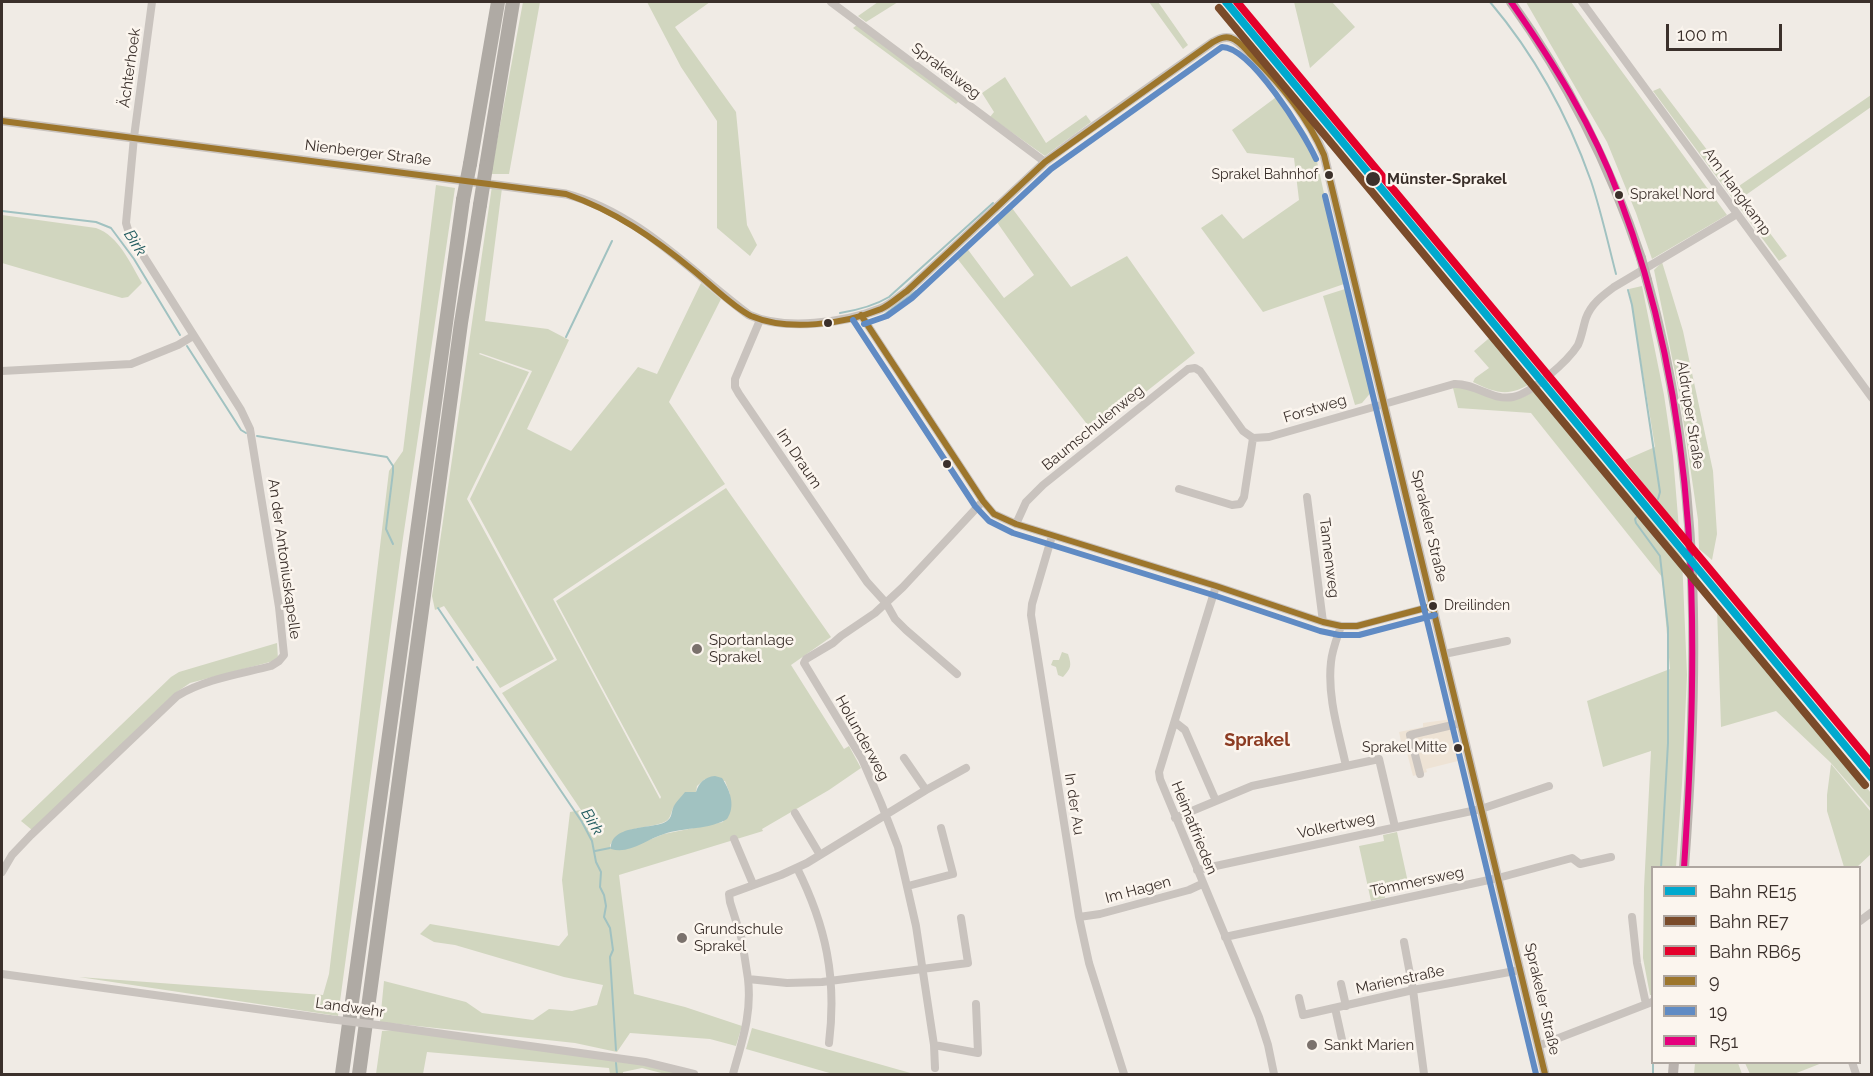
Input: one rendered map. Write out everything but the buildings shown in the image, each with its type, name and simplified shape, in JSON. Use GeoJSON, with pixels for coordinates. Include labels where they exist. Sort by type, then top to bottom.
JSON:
{"type":"FeatureCollection","features":[{"type":"Feature","properties":{"kind":"highway"},"geometry":{"type":"LineString","coordinates":[[342,1074],[463,200],[498,2]]}},
{"type":"Feature","properties":{"kind":"highway"},"geometry":{"type":"LineString","coordinates":[[359,1074],[461,323],[513,2]]}},
{"type":"Feature","properties":{"kind":"main road","name":"Aldruper Straße"},"geometry":{"type":"LineString","coordinates":[[1511,2],[1558,73],[1586,124],[1619,195],[1641,258],[1660,330],[1682,454],[1694,594],[1693,717],[1684,866]]}},
{"type":"Feature","properties":{"kind":"street","name":"Ächterhoek"},"geometry":{"type":"LineString","coordinates":[[134,137],[152,2]]}},
{"type":"Feature","properties":{"kind":"street","name":"Sprakelweg"},"geometry":{"type":"LineString","coordinates":[[831,2],[1045,162]]}},
{"type":"Feature","properties":{"kind":"street","name":"Am Hangkamp"},"geometry":{"type":"LineString","coordinates":[[1582,2],[1872,398]]}},
{"type":"Feature","properties":{"kind":"street","name":"Nienberger Straße"},"geometry":{"type":"LineString","coordinates":[[2,121],[552,192],[581,198],[604,207],[631,222],[749,315],[760,320],[788,324],[861,315],[883,308],[907,291],[1045,162],[1219,38],[1231,38],[1236,41],[1266,70]]}},
{"type":"Feature","properties":{"kind":"street","name":"Sprakeler Straße"},"geometry":{"type":"LineString","coordinates":[[1266,70],[1306,120],[1324,155],[1545,1074]]}},
{"type":"Feature","properties":{"kind":"street","name":"An der Antoniuskapelle"},"geometry":{"type":"LineString","coordinates":[[2,872],[12,855],[177,696],[189,688],[207,682],[271,666],[284,655],[279,607],[250,429],[242,410],[191,337],[129,233],[126,223],[134,137]]}},
{"type":"Feature","properties":{"kind":"street","name":"Forstweg"},"geometry":{"type":"LineString","coordinates":[[1253,438],[1269,437],[1384,402],[1454,384],[1469,384],[1487,393],[1505,397],[1513,397],[1528,391],[1571,354],[1581,338],[1587,317],[1598,299],[1614,287],[1737,214]]}},
{"type":"Feature","properties":{"kind":"street"},"geometry":{"type":"LineString","coordinates":[[861,315],[983,501],[994,514],[1052,536],[1341,626],[1357,626],[1432,606]]}},
{"type":"Feature","properties":{"kind":"street","name":"Im Draum"},"geometry":{"type":"LineString","coordinates":[[760,320],[737,375],[736,391],[856,567],[886,603],[895,619],[957,674]]}},
{"type":"Feature","properties":{"kind":"street"},"geometry":{"type":"LineString","coordinates":[[2,371],[131,364],[178,345],[191,337]]}},
{"type":"Feature","properties":{"kind":"street","name":"Baumschulenweg"},"geometry":{"type":"LineString","coordinates":[[1016,524],[1026,502],[1043,485],[1188,369],[1195,368],[1200,371],[1243,431],[1253,438]]}},
{"type":"Feature","properties":{"kind":"street"},"geometry":{"type":"LineString","coordinates":[[1179,489],[1232,505],[1240,504],[1244,497],[1253,438]]}},
{"type":"Feature","properties":{"kind":"street","name":"Tannenweg"},"geometry":{"type":"LineString","coordinates":[[1307,497],[1323,622]]}},
{"type":"Feature","properties":{"kind":"street"},"geometry":{"type":"LineString","coordinates":[[886,603],[983,501]]}},
{"type":"Feature","properties":{"kind":"street","name":"In der Au"},"geometry":{"type":"LineString","coordinates":[[1052,536],[1032,604],[1031,615],[1079,917],[1089,963],[1124,1074]]}},
{"type":"Feature","properties":{"kind":"street","name":"Heimatfrieden"},"geometry":{"type":"LineString","coordinates":[[1216,586],[1176,723],[1159,772],[1175,818],[1259,1017],[1274,1074]]}},
{"type":"Feature","properties":{"kind":"street","name":"Holunderweg"},"geometry":{"type":"LineString","coordinates":[[886,603],[833,644],[806,658],[804,665],[813,676],[816,685],[862,759],[898,847],[908,886],[936,1068]]}},
{"type":"Feature","properties":{"kind":"street"},"geometry":{"type":"LineString","coordinates":[[1341,626],[1330,663],[1333,707],[1346,766]]}},
{"type":"Feature","properties":{"kind":"street"},"geometry":{"type":"LineString","coordinates":[[1444,654],[1507,640]]}},
{"type":"Feature","properties":{"kind":"street"},"geometry":{"type":"LineString","coordinates":[[1176,723],[1185,730],[1216,801]]}},
{"type":"Feature","properties":{"kind":"street"},"geometry":{"type":"LineString","coordinates":[[1420,774],[1410,735],[1461,723]]}},
{"type":"Feature","properties":{"kind":"street","name":"Holunderweg"},"geometry":{"type":"LineString","coordinates":[[904,758],[926,790]]}},
{"type":"Feature","properties":{"kind":"street"},"geometry":{"type":"LineString","coordinates":[[1175,818],[1260,784],[1379,759],[1395,827]]}},
{"type":"Feature","properties":{"kind":"street"},"geometry":{"type":"LineString","coordinates":[[733,1074],[745,1037],[748,1014],[748,978],[742,940],[729,896],[732,891],[796,868],[966,768]]}},
{"type":"Feature","properties":{"kind":"street","name":"Volkertweg"},"geometry":{"type":"LineString","coordinates":[[1197,870],[1481,809],[1549,786]]}},
{"type":"Feature","properties":{"kind":"street"},"geometry":{"type":"LineString","coordinates":[[795,813],[820,855]]}},
{"type":"Feature","properties":{"kind":"street"},"geometry":{"type":"LineString","coordinates":[[908,886],[953,874],[941,828]]}},
{"type":"Feature","properties":{"kind":"street"},"geometry":{"type":"LineString","coordinates":[[734,839],[753,884]]}},
{"type":"Feature","properties":{"kind":"street","name":"Tömmersweg"},"geometry":{"type":"LineString","coordinates":[[1225,937],[1498,878],[1572,858],[1580,864],[1611,856]]}},
{"type":"Feature","properties":{"kind":"street"},"geometry":{"type":"LineString","coordinates":[[796,868],[818,913],[826,946],[832,981],[829,1042]]}},
{"type":"Feature","properties":{"kind":"street","name":"Im Hagen"},"geometry":{"type":"LineString","coordinates":[[1079,917],[1100,914],[1189,890],[1202,884]]}},
{"type":"Feature","properties":{"kind":"street"},"geometry":{"type":"LineString","coordinates":[[1538,1046],[1649,1003],[1637,963],[1632,917]]}},
{"type":"Feature","properties":{"kind":"street"},"geometry":{"type":"LineString","coordinates":[[748,978],[787,983],[832,981],[968,963],[961,918]]}},
{"type":"Feature","properties":{"kind":"street"},"geometry":{"type":"LineString","coordinates":[[1404,942],[1424,1074]]}},
{"type":"Feature","properties":{"kind":"street","name":"Marienstraße"},"geometry":{"type":"LineString","coordinates":[[1299,998],[1303,1015],[1413,990],[1520,970]]}},
{"type":"Feature","properties":{"kind":"street","name":"Landwehr"},"geometry":{"type":"LineString","coordinates":[[2,974],[645,1062],[694,1074]]}},
{"type":"Feature","properties":{"kind":"street"},"geometry":{"type":"LineString","coordinates":[[1341,984],[1346,1006]]}},
{"type":"Feature","properties":{"kind":"street"},"geometry":{"type":"LineString","coordinates":[[934,1045],[978,1053],[975,1004]]}},
{"type":"Feature","properties":{"kind":"street"},"geometry":{"type":"LineString","coordinates":[[1335,1008],[1343,1044]]}},
{"type":"Feature","properties":{"kind":"green space"},"geometry":{"type":"Polygon","coordinates":[[[523,2],[540,2],[509,174],[491,174],[523,2]]]}},
{"type":"Feature","properties":{"kind":"green space"},"geometry":{"type":"Polygon","coordinates":[[[647,2],[710,2],[675,27],[736,112],[747,225],[757,245],[750,256],[717,228],[717,121],[681,67],[647,2]]]}},
{"type":"Feature","properties":{"kind":"green space"},"geometry":{"type":"Polygon","coordinates":[[[878,2],[898,2],[866,22],[858,16],[878,2]]]}},
{"type":"Feature","properties":{"kind":"green space"},"geometry":{"type":"Polygon","coordinates":[[[1149,2],[1158,2],[1188,45],[1183,49],[1149,2]]]}},
{"type":"Feature","properties":{"kind":"green space"},"geometry":{"type":"Polygon","coordinates":[[[1294,2],[1332,2],[1355,27],[1310,68],[1294,2]]]}},
{"type":"Feature","properties":{"kind":"green space"},"geometry":{"type":"Polygon","coordinates":[[[1526,2],[1571,2],[1727,215],[1652,259],[1607,142],[1526,2]]]}},
{"type":"Feature","properties":{"kind":"green space"},"geometry":{"type":"Polygon","coordinates":[[[857,25],[959,101],[956,104],[853,28],[857,25]]]}},
{"type":"Feature","properties":{"kind":"green space"},"geometry":{"type":"Polygon","coordinates":[[[1005,77],[1046,143],[1086,115],[1091,122],[1045,156],[990,117],[994,112],[982,93],[1005,77]]]}},
{"type":"Feature","properties":{"kind":"green space"},"geometry":{"type":"Polygon","coordinates":[[[1660,88],[1736,188],[1871,95],[1871,107],[1743,197],[1787,256],[1779,261],[1653,91],[1660,88]]]}},
{"type":"Feature","properties":{"kind":"green space"},"geometry":{"type":"Polygon","coordinates":[[[1279,95],[1307,135],[1316,157],[1344,284],[1263,312],[1201,228],[1222,214],[1243,239],[1299,200],[1294,158],[1247,153],[1232,130],[1279,95]]]}},
{"type":"Feature","properties":{"kind":"green space"},"geometry":{"type":"Polygon","coordinates":[[[436,185],[455,188],[403,538],[338,1016],[79,977],[323,995],[329,974],[389,471],[403,451],[436,185]]]}},
{"type":"Feature","properties":{"kind":"green space"},"geometry":{"type":"Polygon","coordinates":[[[492,186],[502,188],[485,321],[548,329],[569,340],[527,429],[571,451],[638,367],[657,374],[701,283],[721,299],[669,402],[725,484],[553,599],[660,799],[661,797],[556,601],[726,488],[831,637],[791,665],[844,749],[849,746],[861,768],[829,790],[762,829],[763,831],[619,875],[634,994],[685,1007],[742,1026],[736,1046],[710,1039],[630,1033],[617,1052],[575,1043],[380,1022],[384,981],[466,1002],[482,1013],[533,1020],[549,1009],[572,1011],[597,1005],[603,985],[564,977],[455,945],[434,942],[420,934],[430,924],[559,946],[568,935],[562,880],[570,812],[581,810],[502,693],[557,660],[470,499],[532,371],[480,353],[529,372],[467,499],[554,659],[500,688],[444,606],[435,610],[432,596],[492,186]],[[705,779],[697,786],[696,792],[674,806],[667,820],[621,834],[610,845],[611,849],[626,849],[664,834],[723,822],[730,794],[725,781],[705,779]]]}},
{"type":"Feature","properties":{"kind":"green space"},"geometry":{"type":"Polygon","coordinates":[[[1009,204],[1071,287],[1127,256],[1195,353],[1094,433],[956,257],[966,247],[1004,298],[1034,275],[994,218],[1009,204]]]}},
{"type":"Feature","properties":{"kind":"green space"},"geometry":{"type":"Polygon","coordinates":[[[2,215],[96,228],[111,237],[123,251],[142,283],[128,297],[122,298],[2,263],[2,215]]]}},
{"type":"Feature","properties":{"kind":"green space"},"geometry":{"type":"Polygon","coordinates":[[[1662,262],[1683,331],[1713,471],[1717,534],[1712,560],[1699,549],[1698,520],[1679,392],[1654,270],[1662,262]]]}},
{"type":"Feature","properties":{"kind":"green space"},"geometry":{"type":"Polygon","coordinates":[[[1642,286],[1664,395],[1673,456],[1679,529],[1625,460],[1655,447],[1629,289],[1642,286]]]}},
{"type":"Feature","properties":{"kind":"green space"},"geometry":{"type":"Polygon","coordinates":[[[1345,289],[1373,390],[1362,403],[1355,405],[1323,296],[1345,289]]]}},
{"type":"Feature","properties":{"kind":"green space"},"geometry":{"type":"Polygon","coordinates":[[[1494,334],[1533,382],[1517,390],[1503,392],[1473,382],[1489,368],[1474,351],[1494,334]]]}},
{"type":"Feature","properties":{"kind":"green space"},"geometry":{"type":"Polygon","coordinates":[[[1465,387],[1494,398],[1511,400],[1529,394],[1539,387],[1682,557],[1687,675],[1682,784],[1676,866],[1651,866],[1651,995],[1643,958],[1651,751],[1603,767],[1587,701],[1670,669],[1662,577],[1531,413],[1458,408],[1453,388],[1465,387]]]}},
{"type":"Feature","properties":{"kind":"green space"},"geometry":{"type":"Polygon","coordinates":[[[1717,608],[1871,793],[1871,809],[1830,762],[1776,711],[1721,727],[1717,608]]]}},
{"type":"Feature","properties":{"kind":"green space"},"geometry":{"type":"Polygon","coordinates":[[[277,643],[278,659],[190,683],[174,694],[32,830],[21,821],[171,677],[179,672],[277,643]]]}},
{"type":"Feature","properties":{"kind":"green space"},"geometry":{"type":"Polygon","coordinates":[[[1062,652],[1068,654],[1070,664],[1063,677],[1058,675],[1056,667],[1051,665],[1053,660],[1059,660],[1062,652]]]}},
{"type":"Feature","properties":{"kind":"green space"},"geometry":{"type":"Polygon","coordinates":[[[1831,764],[1871,812],[1871,854],[1858,866],[1844,866],[1827,811],[1831,764]]]}},
{"type":"Feature","properties":{"kind":"green space"},"geometry":{"type":"Polygon","coordinates":[[[1397,832],[1409,887],[1384,893],[1385,898],[1371,901],[1359,846],[1384,841],[1383,835],[1397,832]]]}},
{"type":"Feature","properties":{"kind":"green space"},"geometry":{"type":"Polygon","coordinates":[[[752,1028],[914,1074],[833,1074],[746,1049],[752,1028]]]}},
{"type":"Feature","properties":{"kind":"green space"},"geometry":{"type":"Polygon","coordinates":[[[393,1030],[635,1063],[686,1074],[665,1074],[642,1068],[623,1072],[623,1074],[610,1074],[609,1068],[427,1052],[423,1074],[376,1074],[382,1031],[393,1030]]]}},
{"type":"Feature","properties":{"kind":"green space"},"geometry":{"type":"Polygon","coordinates":[[[1695,1064],[1738,1064],[1742,1074],[1694,1074],[1695,1064]]]}},
{"type":"Feature","properties":{"kind":"green space"},"geometry":{"type":"Polygon","coordinates":[[[1745,1064],[1819,1064],[1794,1074],[1750,1074],[1745,1064]]]}},
{"type":"Feature","properties":{"kind":"shaded area"},"geometry":{"type":"Polygon","coordinates":[[[1452,719],[1462,760],[1426,769],[1427,772],[1413,776],[1399,732],[1423,727],[1423,723],[1452,719]]]}},
{"type":"Feature","properties":{"kind":"water"},"geometry":{"type":"Polygon","coordinates":[[[715,776],[722,778],[729,793],[731,809],[727,819],[704,827],[664,834],[624,850],[611,849],[613,841],[625,831],[667,821],[671,817],[675,804],[685,792],[696,792],[702,781],[715,776]]]}},
{"type":"Feature","properties":{"kind":"waterway"},"geometry":{"type":"LineString","coordinates":[[1490,2],[1535,64],[1572,133],[1595,192],[1616,274]]}},
{"type":"Feature","properties":{"kind":"waterway"},"geometry":{"type":"LineString","coordinates":[[840,313],[866,307],[889,297],[993,203]]}},
{"type":"Feature","properties":{"kind":"waterway","name":"Birk"},"geometry":{"type":"LineString","coordinates":[[2,211],[96,222],[111,228],[134,259],[180,335]]}},
{"type":"Feature","properties":{"kind":"waterway"},"geometry":{"type":"LineString","coordinates":[[566,337],[612,241]]}},
{"type":"Feature","properties":{"kind":"waterway"},"geometry":{"type":"LineString","coordinates":[[1628,290],[1660,492],[1658,499]]}},
{"type":"Feature","properties":{"kind":"waterway"},"geometry":{"type":"LineString","coordinates":[[877,320],[916,291]]}},
{"type":"Feature","properties":{"kind":"waterway","name":"Birk"},"geometry":{"type":"LineString","coordinates":[[187,346],[241,430],[246,433]]}},
{"type":"Feature","properties":{"kind":"waterway","name":"Birk"},"geometry":{"type":"LineString","coordinates":[[257,436],[387,457],[393,466],[393,472],[386,529],[393,544]]}},
{"type":"Feature","properties":{"kind":"waterway"},"geometry":{"type":"LineString","coordinates":[[1639,514],[1635,519],[1636,523],[1660,556],[1668,628],[1668,743],[1661,866]]}},
{"type":"Feature","properties":{"kind":"waterway","name":"Birk"},"geometry":{"type":"LineString","coordinates":[[438,608],[473,660]]}},
{"type":"Feature","properties":{"kind":"waterway","name":"Birk"},"geometry":{"type":"LineString","coordinates":[[477,667],[582,822],[592,841],[596,862],[601,872],[600,887],[606,906],[604,917],[610,928],[613,950],[610,957],[616,1050]]}},
{"type":"Feature","properties":{"kind":"waterway"},"geometry":{"type":"LineString","coordinates":[[595,851],[610,848]]}},
{"type":"Feature","properties":{"kind":"waterway","name":"Birk"},"geometry":{"type":"LineString","coordinates":[[616,1063],[617,1074]]}},
{"type":"Feature","properties":{"kind":"waterway"},"geometry":{"type":"LineString","coordinates":[[1653,1064],[1653,1074]]}},
{"type":"Feature","properties":{"kind":"rail line","name":"RE15"},"geometry":{"type":"LineString","coordinates":[[1226,2],[1872,778]]}},
{"type":"Feature","properties":{"kind":"rail line","name":"RB65"},"geometry":{"type":"LineString","coordinates":[[1237,2],[1872,764]]}},
{"type":"Feature","properties":{"kind":"rail line","name":"RE7"},"geometry":{"type":"LineString","coordinates":[[1219,8],[1865,785]]}},
{"type":"Feature","properties":{"kind":"transit line","name":"R51"},"geometry":{"type":"LineString","coordinates":[[1511,2],[1571,95],[1609,170],[1646,278],[1666,361],[1680,444],[1688,528],[1692,612],[1692,696],[1684,866]]}},
{"type":"Feature","properties":{"kind":"transit line","name":"9"},"geometry":{"type":"LineString","coordinates":[[2,121],[566,194],[617,217],[649,237],[751,316],[782,324],[816,324],[850,319],[888,305],[907,291],[1045,162],[1213,42],[1226,37],[1237,41],[1293,102],[1310,127],[1324,155],[1545,1074]]}},
{"type":"Feature","properties":{"kind":"transit line","name":"19"},"geometry":{"type":"LineString","coordinates":[[864,324],[887,316],[912,298],[1051,169],[1222,47],[1234,51],[1261,76],[1289,112],[1316,159]]}},
{"type":"Feature","properties":{"kind":"transit line","name":"19"},"geometry":{"type":"LineString","coordinates":[[1325,196],[1536,1074]]}},
{"type":"Feature","properties":{"kind":"transit line","name":"9"},"geometry":{"type":"LineString","coordinates":[[861,315],[983,501],[994,514],[1016,524],[1341,626],[1357,626],[1433,606]]}},
{"type":"Feature","properties":{"kind":"transit line","name":"19"},"geometry":{"type":"LineString","coordinates":[[853,320],[975,506],[989,521],[1013,533],[1320,631],[1339,635],[1359,635],[1435,615]]}},
{"type":"Feature","properties":{"kind":"place","name":"Sprakel Bahnhof"},"geometry":{"type":"Point","coordinates":[1329,175]}},
{"type":"Feature","properties":{"kind":"place","name":"Münster-Sprakel"},"geometry":{"type":"Point","coordinates":[1373,179]}},
{"type":"Feature","properties":{"kind":"place","name":"Sprakel Nord"},"geometry":{"type":"Point","coordinates":[1619,195]}},
{"type":"Feature","properties":{"kind":"place","name":"Dreilinden"},"geometry":{"type":"Point","coordinates":[1433,606]}},
{"type":"Feature","properties":{"kind":"place","name":"Sportanlage Sprakel"},"geometry":{"type":"Point","coordinates":[697,649]}},
{"type":"Feature","properties":{"kind":"place","name":"Sprakel Mitte"},"geometry":{"type":"Point","coordinates":[1458,748]}},
{"type":"Feature","properties":{"kind":"place","name":"Grundschule Sprakel"},"geometry":{"type":"Point","coordinates":[682,938]}},
{"type":"Feature","properties":{"kind":"place","name":"Sankt Marien"},"geometry":{"type":"Point","coordinates":[1312,1045]}},
{"type":"Feature","properties":{"kind":"district","name":"Sprakel"},"geometry":{"type":"Point","coordinates":[1257,741]}}]}
